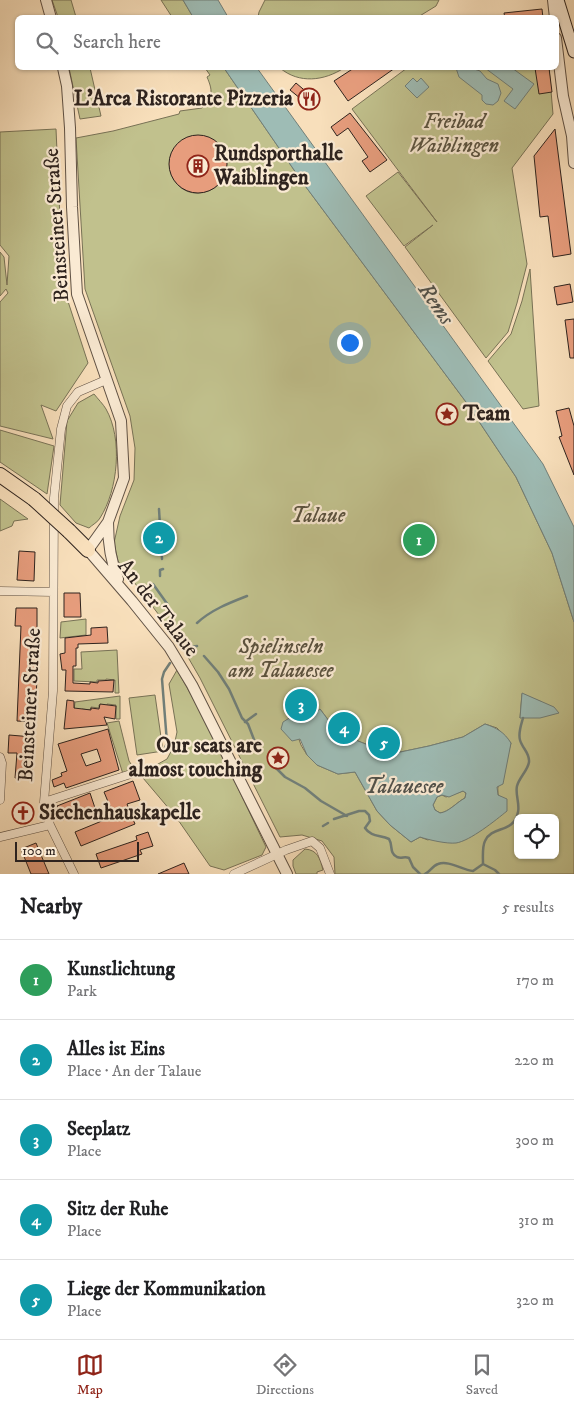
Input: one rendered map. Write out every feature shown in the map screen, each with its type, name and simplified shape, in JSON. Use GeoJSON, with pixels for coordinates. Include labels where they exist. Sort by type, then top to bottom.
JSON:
{"type":"FeatureCollection","features":[{"type":"Feature","properties":{"kind":"highway"},"geometry":{"type":"LineString","coordinates":[[0,475],[34,499],[88,550]]}},
{"type":"Feature","properties":{"kind":"main road"},"geometry":{"type":"LineString","coordinates":[[558,0],[574,52]]}},
{"type":"Feature","properties":{"kind":"street"},"geometry":{"type":"LineString","coordinates":[[46,0],[50,15]]}},
{"type":"Feature","properties":{"kind":"street"},"geometry":{"type":"LineString","coordinates":[[554,0],[555,15]]}},
{"type":"Feature","properties":{"kind":"street"},"geometry":{"type":"LineString","coordinates":[[559,63],[563,96],[572,136],[574,163]]}},
{"type":"Feature","properties":{"kind":"street","name":"Beinsteiner Straße"},"geometry":{"type":"LineString","coordinates":[[63,70],[67,86],[77,294],[106,380],[78,392],[67,406],[64,414],[54,498],[53,691],[44,802],[50,825],[74,874]]}},
{"type":"Feature","properties":{"kind":"street"},"geometry":{"type":"LineString","coordinates":[[572,136],[574,121]]}},
{"type":"Feature","properties":{"kind":"street","name":"An der Talaue"},"geometry":{"type":"LineString","coordinates":[[106,380],[121,421],[124,478],[108,522],[88,550],[169,647],[192,685],[287,874]]}},
{"type":"Feature","properties":{"kind":"street"},"geometry":{"type":"LineString","coordinates":[[108,522],[108,545],[112,566],[123,590]]}},
{"type":"Feature","properties":{"kind":"street"},"geometry":{"type":"LineString","coordinates":[[0,591],[53,592]]}},
{"type":"Feature","properties":{"kind":"street"},"geometry":{"type":"LineString","coordinates":[[0,757],[2,763],[0,800]]}},
{"type":"Feature","properties":{"kind":"street"},"geometry":{"type":"LineString","coordinates":[[44,802],[137,772]]}},
{"type":"Feature","properties":{"kind":"street"},"geometry":{"type":"LineString","coordinates":[[0,834],[50,825]]}},
{"type":"Feature","properties":{"kind":"street"},"geometry":{"type":"LineString","coordinates":[[234,874],[306,842],[314,842],[319,846],[324,854],[330,874]]}},
{"type":"Feature","properties":{"kind":"green space"},"geometry":{"type":"Polygon","coordinates":[[[52,0],[71,0],[75,15],[57,15],[52,0]]]}},
{"type":"Feature","properties":{"kind":"green space"},"geometry":{"type":"Polygon","coordinates":[[[161,0],[183,0],[192,15],[171,15],[161,0]]]}},
{"type":"Feature","properties":{"kind":"green space"},"geometry":{"type":"Polygon","coordinates":[[[265,0],[439,0],[436,6],[421,15],[258,15],[265,0]]]}},
{"type":"Feature","properties":{"kind":"green space"},"geometry":{"type":"Polygon","coordinates":[[[69,70],[90,70],[101,116],[80,119],[69,70]]]}},
{"type":"Feature","properties":{"kind":"green space","name":"Talaue"},"geometry":{"type":"Polygon","coordinates":[[[206,70],[225,70],[303,183],[466,402],[516,477],[552,553],[574,622],[574,874],[335,874],[334,857],[322,841],[302,835],[280,837],[200,678],[178,640],[118,561],[114,543],[120,516],[134,480],[135,448],[130,416],[85,289],[76,138],[113,131],[179,114],[180,111],[202,108],[210,97],[210,86],[207,77],[210,75],[206,70]],[[195,136],[181,142],[173,152],[170,163],[171,174],[177,184],[185,190],[197,193],[210,190],[221,182],[227,163],[223,150],[214,142],[195,136]],[[522,694],[520,718],[542,702],[522,694]],[[320,709],[306,716],[291,717],[301,745],[307,755],[317,765],[338,774],[355,772],[377,811],[390,825],[411,842],[420,837],[428,840],[501,797],[498,795],[499,782],[511,743],[497,728],[485,724],[463,737],[391,754],[358,741],[332,725],[320,709]]]}},
{"type":"Feature","properties":{"kind":"green space"},"geometry":{"type":"Polygon","coordinates":[[[283,70],[340,70],[328,76],[312,79],[295,77],[283,70]]]}},
{"type":"Feature","properties":{"kind":"green space","name":"Freibad Waiblingen"},"geometry":{"type":"Polygon","coordinates":[[[404,70],[549,70],[553,114],[512,168],[527,264],[508,332],[486,358],[405,247],[433,225],[404,246],[366,196],[398,172],[437,222],[352,109],[404,70]]]}},
{"type":"Feature","properties":{"kind":"green space"},"geometry":{"type":"Polygon","coordinates":[[[56,129],[63,286],[88,363],[56,411],[41,405],[53,439],[0,426],[0,302],[8,293],[6,289],[0,296],[0,252],[4,257],[7,285],[9,256],[0,245],[0,132],[56,129]]]}},
{"type":"Feature","properties":{"kind":"green space"},"geometry":{"type":"Polygon","coordinates":[[[530,269],[539,406],[523,409],[488,361],[511,334],[530,269]]]}},
{"type":"Feature","properties":{"kind":"green space"},"geometry":{"type":"Polygon","coordinates":[[[94,394],[106,409],[111,421],[115,435],[116,464],[111,493],[106,507],[99,519],[89,528],[76,523],[60,505],[67,421],[78,403],[94,394]]]}},
{"type":"Feature","properties":{"kind":"green space"},"geometry":{"type":"Polygon","coordinates":[[[0,430],[54,446],[47,494],[0,462],[0,430]]]}},
{"type":"Feature","properties":{"kind":"green space"},"geometry":{"type":"Polygon","coordinates":[[[0,499],[28,519],[14,521],[12,526],[0,531],[0,499]]]}},
{"type":"Feature","properties":{"kind":"green space"},"geometry":{"type":"Polygon","coordinates":[[[86,619],[86,635],[60,638],[61,622],[86,619]]]}},
{"type":"Feature","properties":{"kind":"green space"},"geometry":{"type":"Polygon","coordinates":[[[117,650],[119,693],[115,693],[115,680],[97,680],[97,682],[74,681],[74,669],[82,669],[81,652],[117,650]]]}},
{"type":"Feature","properties":{"kind":"green space"},"geometry":{"type":"Polygon","coordinates":[[[177,670],[206,721],[266,847],[262,855],[224,870],[210,866],[176,817],[143,778],[142,773],[167,759],[174,746],[177,732],[169,684],[177,670]]]}},
{"type":"Feature","properties":{"kind":"green space"},"geometry":{"type":"Polygon","coordinates":[[[155,695],[163,751],[137,755],[129,698],[155,695]]]}},
{"type":"Feature","properties":{"kind":"green space"},"geometry":{"type":"Polygon","coordinates":[[[120,696],[120,719],[116,719],[116,705],[99,705],[99,708],[91,707],[90,710],[74,711],[75,702],[120,696]]]}},
{"type":"Feature","properties":{"kind":"green space"},"geometry":{"type":"Polygon","coordinates":[[[119,721],[129,761],[133,767],[131,771],[123,774],[107,723],[119,721]]]}},
{"type":"Feature","properties":{"kind":"green space"},"geometry":{"type":"Polygon","coordinates":[[[463,791],[466,793],[465,798],[450,809],[440,813],[435,810],[433,805],[437,797],[442,795],[446,797],[463,791]]]}},
{"type":"Feature","properties":{"kind":"green space"},"geometry":{"type":"Polygon","coordinates":[[[305,849],[316,853],[319,859],[323,870],[317,872],[317,874],[296,874],[293,860],[305,849]]]}},
{"type":"Feature","properties":{"kind":"water"},"geometry":{"type":"Polygon","coordinates":[[[183,0],[218,0],[227,15],[192,15],[183,0]]]}},
{"type":"Feature","properties":{"kind":"water"},"geometry":{"type":"Polygon","coordinates":[[[225,70],[258,70],[543,464],[574,527],[574,622],[552,553],[516,477],[466,402],[303,183],[225,70]]]}},
{"type":"Feature","properties":{"kind":"water"},"geometry":{"type":"Polygon","coordinates":[[[457,70],[480,71],[487,79],[498,84],[501,93],[498,101],[493,105],[486,104],[482,100],[482,95],[459,77],[457,70]]]}},
{"type":"Feature","properties":{"kind":"water"},"geometry":{"type":"Polygon","coordinates":[[[488,70],[515,70],[534,84],[515,109],[504,101],[513,89],[488,70]]]}},
{"type":"Feature","properties":{"kind":"water"},"geometry":{"type":"Polygon","coordinates":[[[413,78],[417,82],[421,78],[429,87],[417,98],[405,86],[413,78]]]}},
{"type":"Feature","properties":{"kind":"water"},"geometry":{"type":"Polygon","coordinates":[[[522,693],[554,707],[559,713],[540,718],[520,718],[522,693]]]}},
{"type":"Feature","properties":{"kind":"water","name":"Talauesee"},"geometry":{"type":"Polygon","coordinates":[[[320,709],[332,725],[344,734],[391,754],[463,737],[485,724],[497,729],[511,743],[503,784],[497,787],[498,795],[507,799],[507,811],[483,830],[456,843],[420,837],[411,842],[390,825],[377,811],[355,772],[338,774],[317,765],[307,755],[300,739],[292,741],[281,729],[283,722],[291,717],[307,716],[320,709]],[[463,791],[449,797],[442,795],[437,797],[433,805],[435,810],[440,813],[447,811],[465,798],[466,793],[463,791]]]}},
{"type":"Feature","properties":{"kind":"building"},"geometry":{"type":"Polygon","coordinates":[[[542,9],[543,15],[504,15],[504,13],[542,9]]]}},
{"type":"Feature","properties":{"kind":"building"},"geometry":{"type":"Polygon","coordinates":[[[351,70],[392,70],[348,101],[334,81],[351,70]]]}},
{"type":"Feature","properties":{"kind":"building"},"geometry":{"type":"Polygon","coordinates":[[[535,70],[549,70],[552,92],[539,94],[535,70]]]}},
{"type":"Feature","properties":{"kind":"building"},"geometry":{"type":"Polygon","coordinates":[[[296,83],[316,100],[311,107],[290,90],[296,83]]]}},
{"type":"Feature","properties":{"kind":"building"},"geometry":{"type":"Polygon","coordinates":[[[350,113],[387,160],[370,172],[362,161],[368,157],[348,128],[337,136],[331,127],[350,113]]]}},
{"type":"Feature","properties":{"kind":"building"},"geometry":{"type":"Polygon","coordinates":[[[555,129],[571,254],[553,257],[548,216],[540,217],[534,156],[555,129]]]}},
{"type":"Feature","properties":{"kind":"building","name":"Rundsporthalle Waiblingen"},"geometry":{"type":"Polygon","coordinates":[[[198,135],[209,137],[222,148],[227,164],[225,175],[214,188],[198,193],[187,191],[174,180],[169,164],[171,153],[182,140],[198,135]]]}},
{"type":"Feature","properties":{"kind":"building"},"geometry":{"type":"Polygon","coordinates":[[[570,284],[573,302],[557,305],[554,287],[570,284]]]}},
{"type":"Feature","properties":{"kind":"building"},"geometry":{"type":"Polygon","coordinates":[[[574,319],[574,358],[570,358],[565,320],[574,319]]]}},
{"type":"Feature","properties":{"kind":"building"},"geometry":{"type":"Polygon","coordinates":[[[569,408],[574,426],[574,475],[559,437],[562,436],[556,411],[569,408]]]}},
{"type":"Feature","properties":{"kind":"building"},"geometry":{"type":"Polygon","coordinates":[[[19,551],[35,552],[34,581],[17,580],[19,551]]]}},
{"type":"Feature","properties":{"kind":"building"},"geometry":{"type":"Polygon","coordinates":[[[64,593],[80,593],[81,617],[64,617],[64,593]]]}},
{"type":"Feature","properties":{"kind":"building"},"geometry":{"type":"Polygon","coordinates":[[[16,608],[37,608],[37,633],[39,633],[35,722],[17,721],[21,626],[15,626],[16,608]]]}},
{"type":"Feature","properties":{"kind":"building"},"geometry":{"type":"Polygon","coordinates":[[[107,627],[108,643],[78,644],[78,648],[76,648],[76,666],[73,666],[73,683],[90,684],[90,682],[98,683],[98,681],[114,680],[113,692],[65,691],[66,670],[62,670],[60,654],[65,653],[65,638],[91,635],[91,628],[107,627]]]}},
{"type":"Feature","properties":{"kind":"building"},"geometry":{"type":"Polygon","coordinates":[[[67,700],[74,701],[74,708],[91,710],[91,708],[99,709],[100,704],[116,706],[115,719],[104,717],[107,725],[64,729],[67,700]]]}},
{"type":"Feature","properties":{"kind":"building"},"geometry":{"type":"Polygon","coordinates":[[[108,729],[119,770],[66,788],[64,783],[54,787],[52,780],[62,776],[61,773],[67,771],[58,744],[108,729]],[[97,749],[81,754],[86,766],[101,761],[97,749]]]}},
{"type":"Feature","properties":{"kind":"building"},"geometry":{"type":"Polygon","coordinates":[[[9,735],[33,737],[32,779],[15,778],[17,753],[8,753],[9,735]]]}},
{"type":"Feature","properties":{"kind":"building"},"geometry":{"type":"Polygon","coordinates":[[[133,781],[140,800],[127,804],[135,824],[81,846],[75,832],[114,816],[104,792],[133,781]]]}},
{"type":"Feature","properties":{"kind":"building"},"geometry":{"type":"Polygon","coordinates":[[[90,793],[95,808],[63,820],[57,806],[90,793]]]}},
{"type":"Feature","properties":{"kind":"building","name":"Siechenhauskapelle"},"geometry":{"type":"Polygon","coordinates":[[[17,805],[33,814],[29,821],[13,813],[17,805]]]}},
{"type":"Feature","properties":{"kind":"building"},"geometry":{"type":"Polygon","coordinates":[[[148,832],[153,846],[140,850],[142,854],[101,868],[96,854],[137,840],[136,836],[148,832]]]}},
{"type":"Feature","properties":{"kind":"building"},"geometry":{"type":"Polygon","coordinates":[[[36,843],[49,874],[31,874],[21,849],[36,843]]]}},
{"type":"Feature","properties":{"kind":"building"},"geometry":{"type":"Polygon","coordinates":[[[184,863],[189,874],[158,874],[184,863]]]}},
{"type":"Feature","properties":{"kind":"waterway"},"geometry":{"type":"LineString","coordinates":[[159,509],[162,559]]}},
{"type":"Feature","properties":{"kind":"waterway"},"geometry":{"type":"LineString","coordinates":[[160,576],[160,570],[163,569]]}},
{"type":"Feature","properties":{"kind":"waterway"},"geometry":{"type":"LineString","coordinates":[[153,584],[168,605]]}},
{"type":"Feature","properties":{"kind":"waterway"},"geometry":{"type":"LineString","coordinates":[[197,623],[214,611],[247,596]]}},
{"type":"Feature","properties":{"kind":"waterway"},"geometry":{"type":"LineString","coordinates":[[191,647],[197,646]]}},
{"type":"Feature","properties":{"kind":"waterway"},"geometry":{"type":"LineString","coordinates":[[204,656],[229,689],[242,718],[248,724],[258,750]]}},
{"type":"Feature","properties":{"kind":"waterway"},"geometry":{"type":"LineString","coordinates":[[163,753],[167,743],[162,679],[170,663]]}},
{"type":"Feature","properties":{"kind":"waterway"},"geometry":{"type":"LineString","coordinates":[[290,717],[291,713]]}},
{"type":"Feature","properties":{"kind":"waterway"},"geometry":{"type":"LineString","coordinates":[[245,722],[256,714]]}},
{"type":"Feature","properties":{"kind":"waterway"},"geometry":{"type":"LineString","coordinates":[[483,864],[483,846],[488,836],[512,824],[518,812],[517,786],[529,762],[519,737],[523,718]]}},
{"type":"Feature","properties":{"kind":"waterway"},"geometry":{"type":"LineString","coordinates":[[167,764],[172,774]]}},
{"type":"Feature","properties":{"kind":"waterway"},"geometry":{"type":"LineString","coordinates":[[273,765],[285,777],[347,816]]}},
{"type":"Feature","properties":{"kind":"waterway"},"geometry":{"type":"LineString","coordinates":[[334,819],[365,811],[369,815],[370,821],[365,828],[367,831],[389,839],[395,855],[399,858],[409,858],[413,867],[420,874]]}},
{"type":"Feature","properties":{"kind":"waterway"},"geometry":{"type":"LineString","coordinates":[[323,826],[328,823]]}},
{"type":"Feature","properties":{"kind":"waterway"},"geometry":{"type":"LineString","coordinates":[[425,874],[436,865],[442,863],[473,871],[483,864]]}},
{"type":"Feature","properties":{"kind":"waterway"},"geometry":{"type":"LineString","coordinates":[[483,864],[499,874]]}},
{"type":"Feature","properties":{"kind":"place","name":"L'Arca Ristorante Pizzeria"},"geometry":{"type":"Point","coordinates":[309,99]}},
{"type":"Feature","properties":{"kind":"place","name":"Rundsporthalle Waiblingen"},"geometry":{"type":"Point","coordinates":[198,166]}},
{"type":"Feature","properties":{"kind":"place","name":"Team"},"geometry":{"type":"Point","coordinates":[447,414]}},
{"type":"Feature","properties":{"kind":"place","name":"Alles ist Eins"},"geometry":{"type":"Point","coordinates":[159,538]}},
{"type":"Feature","properties":{"kind":"place","name":"Kunstlichtung"},"geometry":{"type":"Point","coordinates":[419,540]}},
{"type":"Feature","properties":{"kind":"place","name":"Seeplatz"},"geometry":{"type":"Point","coordinates":[301,705]}},
{"type":"Feature","properties":{"kind":"place","name":"Sitz der Ruhe"},"geometry":{"type":"Point","coordinates":[344,728]}},
{"type":"Feature","properties":{"kind":"place","name":"Liege der Kommunikation"},"geometry":{"type":"Point","coordinates":[384,743]}},
{"type":"Feature","properties":{"kind":"place","name":"Our seats are almost touching"},"geometry":{"type":"Point","coordinates":[278,758]}},
{"type":"Feature","properties":{"kind":"place","name":"Siechenhauskapelle"},"geometry":{"type":"Point","coordinates":[23,813]}},
{"type":"Feature","properties":{"kind":"water label","name":"Rems"},"geometry":{"type":"Point","coordinates":[436,304]}},
{"type":"Feature","properties":{"kind":"park label","name":"Spielinseln am Talauesee"},"geometry":{"type":"Point","coordinates":[281,659]}}]}
